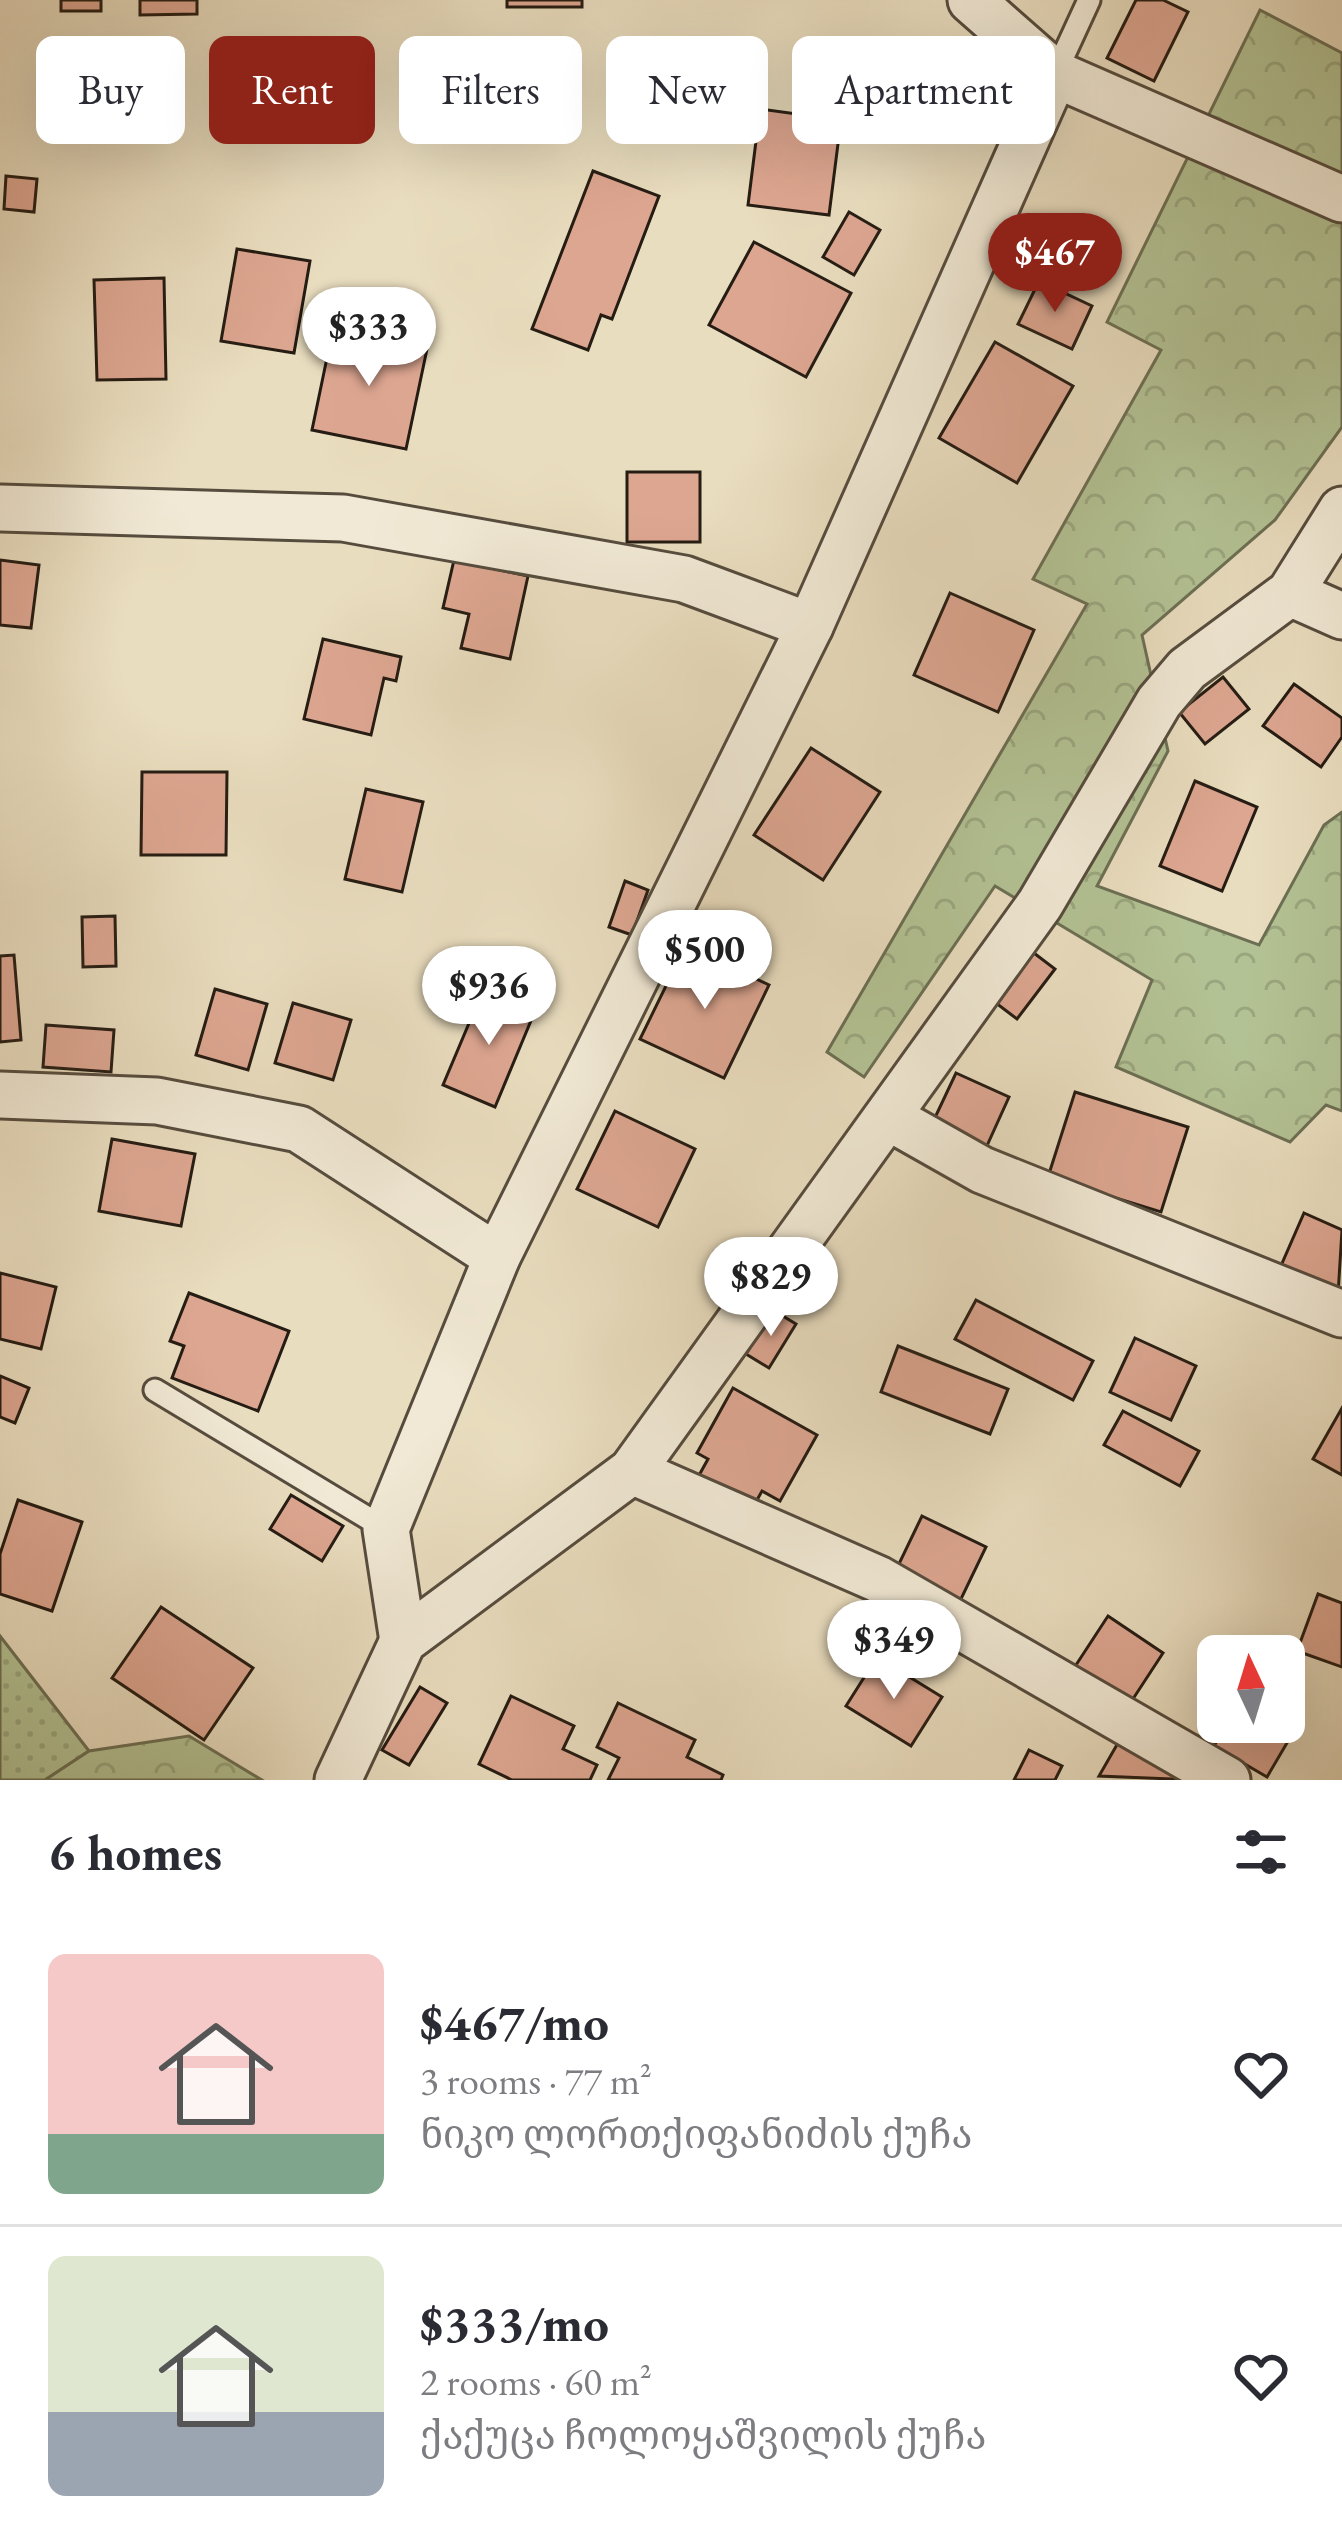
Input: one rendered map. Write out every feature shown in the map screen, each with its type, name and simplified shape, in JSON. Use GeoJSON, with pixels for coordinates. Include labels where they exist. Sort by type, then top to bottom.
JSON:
{"type":"FeatureCollection","features":[{"type":"Feature","properties":{"kind":"street"},"geometry":{"type":"LineString","coordinates":[[971,0],[1012,36]]}},
{"type":"Feature","properties":{"kind":"street"},"geometry":{"type":"LineString","coordinates":[[1055,74],[1342,200]]}},
{"type":"Feature","properties":{"kind":"street"},"geometry":{"type":"LineString","coordinates":[[403,1641],[386,1529],[497,1257],[810,626],[1024,144]]}},
{"type":"Feature","properties":{"kind":"street"},"geometry":{"type":"LineString","coordinates":[[0,508],[343,518],[684,579],[810,626]]}},
{"type":"Feature","properties":{"kind":"street"},"geometry":{"type":"LineString","coordinates":[[338,1780],[403,1641],[632,1471],[1040,904],[1160,702],[1187,669],[1290,592],[1342,510]]}},
{"type":"Feature","properties":{"kind":"street"},"geometry":{"type":"LineString","coordinates":[[1290,592],[1342,616]]}},
{"type":"Feature","properties":{"kind":"street"},"geometry":{"type":"LineString","coordinates":[[0,1095],[157,1101],[299,1129],[497,1257]]}},
{"type":"Feature","properties":{"kind":"street"},"geometry":{"type":"LineString","coordinates":[[890,1118],[982,1169],[1342,1314]]}},
{"type":"Feature","properties":{"kind":"street"},"geometry":{"type":"LineString","coordinates":[[632,1471],[878,1579],[1227,1780]]}},
{"type":"Feature","properties":{"kind":"lane"},"geometry":{"type":"LineString","coordinates":[[1055,74],[1089,0]]}},
{"type":"Feature","properties":{"kind":"lane"},"geometry":{"type":"LineString","coordinates":[[155,1390],[386,1529]]}},
{"type":"Feature","properties":{"kind":"green space"},"geometry":{"type":"Polygon","coordinates":[[[1260,10],[1342,53],[1342,427],[1275,520],[1142,635],[1168,751],[1097,886],[1259,945],[1324,825],[1342,812],[1342,1111],[1326,1105],[1290,1142],[1116,1067],[1152,980],[995,886],[864,1077],[827,1052],[1087,604],[1033,579],[1161,350],[1107,322],[1260,10]]]}},
{"type":"Feature","properties":{"kind":"green space"},"geometry":{"type":"Polygon","coordinates":[[[0,1636],[89,1751],[45,1780],[0,1780],[0,1636]]]}},
{"type":"Feature","properties":{"kind":"green space"},"geometry":{"type":"Polygon","coordinates":[[[189,1736],[262,1780],[45,1780],[89,1751],[189,1736]]]}},
{"type":"Feature","properties":{"kind":"building"},"geometry":{"type":"Polygon","coordinates":[[[61,0],[101,0],[101,11],[61,11],[61,0]]]}},
{"type":"Feature","properties":{"kind":"building"},"geometry":{"type":"Polygon","coordinates":[[[140,0],[197,0],[197,14],[140,15],[140,0]]]}},
{"type":"Feature","properties":{"kind":"building"},"geometry":{"type":"Polygon","coordinates":[[[507,0],[582,0],[582,7],[507,7],[507,0]]]}},
{"type":"Feature","properties":{"kind":"building"},"geometry":{"type":"Polygon","coordinates":[[[1136,0],[1163,0],[1188,12],[1154,81],[1107,58],[1136,0]]]}},
{"type":"Feature","properties":{"kind":"building"},"geometry":{"type":"Polygon","coordinates":[[[768,110],[792,113],[792,144],[838,144],[829,215],[748,205],[756,144],[768,144],[768,110]]]}},
{"type":"Feature","properties":{"kind":"building"},"geometry":{"type":"Polygon","coordinates":[[[593,171],[659,196],[612,319],[601,315],[588,350],[532,329],[593,171]]]}},
{"type":"Feature","properties":{"kind":"building"},"geometry":{"type":"Polygon","coordinates":[[[6,176],[37,179],[34,212],[4,209],[6,176]]]}},
{"type":"Feature","properties":{"kind":"building"},"geometry":{"type":"Polygon","coordinates":[[[849,212],[880,230],[854,275],[823,257],[849,212]]]}},
{"type":"Feature","properties":{"kind":"building"},"geometry":{"type":"Polygon","coordinates":[[[754,242],[851,293],[806,377],[709,325],[754,242]]]}},
{"type":"Feature","properties":{"kind":"building"},"geometry":{"type":"Polygon","coordinates":[[[237,249],[310,261],[294,353],[221,341],[237,249]]]}},
{"type":"Feature","properties":{"kind":"building"},"geometry":{"type":"Polygon","coordinates":[[[164,278],[166,379],[97,380],[94,280],[164,278]]]}},
{"type":"Feature","properties":{"kind":"building"},"geometry":{"type":"Polygon","coordinates":[[[1039,281],[1092,306],[1072,349],[1018,324],[1039,281]]]}},
{"type":"Feature","properties":{"kind":"building"},"geometry":{"type":"Polygon","coordinates":[[[333,329],[427,349],[406,449],[312,430],[333,329]]]}},
{"type":"Feature","properties":{"kind":"building"},"geometry":{"type":"Polygon","coordinates":[[[995,342],[1073,386],[1017,483],[939,438],[995,342]]]}},
{"type":"Feature","properties":{"kind":"building"},"geometry":{"type":"Polygon","coordinates":[[[627,472],[700,472],[700,542],[627,542],[627,472]]]}},
{"type":"Feature","properties":{"kind":"building"},"geometry":{"type":"Polygon","coordinates":[[[0,560],[39,565],[31,628],[0,625],[0,560]]]}},
{"type":"Feature","properties":{"kind":"building"},"geometry":{"type":"Polygon","coordinates":[[[454,560],[528,576],[510,659],[461,648],[469,614],[443,608],[454,560]]]}},
{"type":"Feature","properties":{"kind":"building"},"geometry":{"type":"Polygon","coordinates":[[[950,593],[1034,630],[998,712],[914,675],[950,593]]]}},
{"type":"Feature","properties":{"kind":"building"},"geometry":{"type":"Polygon","coordinates":[[[323,639],[401,657],[396,681],[384,678],[371,735],[304,719],[323,639]]]}},
{"type":"Feature","properties":{"kind":"building"},"geometry":{"type":"Polygon","coordinates":[[[1223,677],[1249,709],[1205,744],[1179,712],[1223,677]]]}},
{"type":"Feature","properties":{"kind":"building"},"geometry":{"type":"Polygon","coordinates":[[[1294,684],[1342,718],[1342,737],[1321,767],[1263,726],[1294,684]]]}},
{"type":"Feature","properties":{"kind":"building"},"geometry":{"type":"Polygon","coordinates":[[[811,748],[880,792],[823,880],[754,835],[811,748]]]}},
{"type":"Feature","properties":{"kind":"building"},"geometry":{"type":"Polygon","coordinates":[[[142,772],[227,772],[226,855],[141,855],[142,772]]]}},
{"type":"Feature","properties":{"kind":"building"},"geometry":{"type":"Polygon","coordinates":[[[1195,781],[1257,807],[1222,891],[1160,866],[1195,781]]]}},
{"type":"Feature","properties":{"kind":"building"},"geometry":{"type":"Polygon","coordinates":[[[366,789],[423,802],[402,892],[345,879],[366,789]]]}},
{"type":"Feature","properties":{"kind":"building"},"geometry":{"type":"Polygon","coordinates":[[[625,881],[648,890],[632,935],[609,927],[625,881]]]}},
{"type":"Feature","properties":{"kind":"building"},"geometry":{"type":"Polygon","coordinates":[[[115,916],[116,966],[83,967],[82,917],[115,916]]]}},
{"type":"Feature","properties":{"kind":"building"},"geometry":{"type":"Polygon","coordinates":[[[686,945],[769,985],[724,1078],[640,1039],[686,945]]]}},
{"type":"Feature","properties":{"kind":"building"},"geometry":{"type":"Polygon","coordinates":[[[1026,947],[1055,969],[1017,1019],[988,997],[1026,947]]]}},
{"type":"Feature","properties":{"kind":"building"},"geometry":{"type":"Polygon","coordinates":[[[14,955],[21,1040],[0,1042],[0,956],[14,955]]]}},
{"type":"Feature","properties":{"kind":"building"},"geometry":{"type":"Polygon","coordinates":[[[215,989],[267,1004],[248,1070],[196,1055],[215,989]]]}},
{"type":"Feature","properties":{"kind":"building"},"geometry":{"type":"Polygon","coordinates":[[[483,990],[535,1011],[495,1107],[443,1085],[483,990]]]}},
{"type":"Feature","properties":{"kind":"building"},"geometry":{"type":"Polygon","coordinates":[[[293,1003],[351,1020],[333,1080],[275,1063],[293,1003]]]}},
{"type":"Feature","properties":{"kind":"building"},"geometry":{"type":"Polygon","coordinates":[[[46,1025],[114,1030],[111,1072],[43,1067],[46,1025]]]}},
{"type":"Feature","properties":{"kind":"building"},"geometry":{"type":"Polygon","coordinates":[[[956,1073],[1009,1097],[985,1150],[931,1126],[956,1073]]]}},
{"type":"Feature","properties":{"kind":"building"},"geometry":{"type":"Polygon","coordinates":[[[1075,1092],[1188,1127],[1161,1212],[1048,1177],[1075,1092]]]}},
{"type":"Feature","properties":{"kind":"building"},"geometry":{"type":"Polygon","coordinates":[[[615,1111],[695,1149],[658,1227],[577,1189],[615,1111]]]}},
{"type":"Feature","properties":{"kind":"building"},"geometry":{"type":"Polygon","coordinates":[[[112,1139],[195,1154],[181,1226],[99,1211],[112,1139]]]}},
{"type":"Feature","properties":{"kind":"building"},"geometry":{"type":"Polygon","coordinates":[[[1304,1213],[1342,1230],[1338,1295],[1280,1268],[1304,1213]]]}},
{"type":"Feature","properties":{"kind":"building"},"geometry":{"type":"Polygon","coordinates":[[[0,1273],[56,1287],[41,1349],[0,1339],[0,1273]]]}},
{"type":"Feature","properties":{"kind":"building"},"geometry":{"type":"Polygon","coordinates":[[[189,1293],[289,1331],[258,1411],[172,1378],[184,1346],[170,1341],[189,1293]]]}},
{"type":"Feature","properties":{"kind":"building"},"geometry":{"type":"Polygon","coordinates":[[[976,1300],[1093,1361],[1073,1400],[955,1339],[976,1300]]]}},
{"type":"Feature","properties":{"kind":"building"},"geometry":{"type":"Polygon","coordinates":[[[773,1310],[796,1324],[769,1368],[746,1354],[773,1310]]]}},
{"type":"Feature","properties":{"kind":"building"},"geometry":{"type":"Polygon","coordinates":[[[1135,1338],[1196,1366],[1171,1420],[1110,1392],[1135,1338]]]}},
{"type":"Feature","properties":{"kind":"building"},"geometry":{"type":"Polygon","coordinates":[[[898,1346],[1008,1389],[990,1434],[881,1392],[898,1346]]]}},
{"type":"Feature","properties":{"kind":"building"},"geometry":{"type":"Polygon","coordinates":[[[0,1376],[29,1388],[15,1423],[0,1417],[0,1376]]]}},
{"type":"Feature","properties":{"kind":"building"},"geometry":{"type":"Polygon","coordinates":[[[733,1388],[817,1435],[780,1501],[762,1491],[752,1509],[697,1479],[708,1459],[697,1453],[733,1388]]]}},
{"type":"Feature","properties":{"kind":"building"},"geometry":{"type":"Polygon","coordinates":[[[1342,1408],[1342,1475],[1313,1459],[1342,1408]]]}},
{"type":"Feature","properties":{"kind":"building"},"geometry":{"type":"Polygon","coordinates":[[[1123,1411],[1199,1451],[1180,1486],[1104,1445],[1123,1411]]]}},
{"type":"Feature","properties":{"kind":"building"},"geometry":{"type":"Polygon","coordinates":[[[291,1495],[343,1526],[322,1561],[270,1529],[291,1495]]]}},
{"type":"Feature","properties":{"kind":"building"},"geometry":{"type":"Polygon","coordinates":[[[18,1500],[82,1522],[52,1611],[0,1594],[0,1554],[18,1500]]]}},
{"type":"Feature","properties":{"kind":"building"},"geometry":{"type":"Polygon","coordinates":[[[922,1516],[986,1547],[960,1601],[896,1570],[922,1516]]]}},
{"type":"Feature","properties":{"kind":"building"},"geometry":{"type":"Polygon","coordinates":[[[1318,1594],[1342,1603],[1342,1667],[1305,1654],[1303,1635],[1318,1594]]]}},
{"type":"Feature","properties":{"kind":"building"},"geometry":{"type":"Polygon","coordinates":[[[161,1607],[253,1668],[204,1740],[112,1678],[161,1607]]]}},
{"type":"Feature","properties":{"kind":"building"},"geometry":{"type":"Polygon","coordinates":[[[1108,1616],[1163,1653],[1129,1705],[1074,1668],[1108,1616]]]}},
{"type":"Feature","properties":{"kind":"building"},"geometry":{"type":"Polygon","coordinates":[[[877,1657],[942,1697],[911,1746],[846,1706],[877,1657]]]}},
{"type":"Feature","properties":{"kind":"building"},"geometry":{"type":"Polygon","coordinates":[[[420,1687],[447,1703],[409,1765],[382,1750],[420,1687]]]}},
{"type":"Feature","properties":{"kind":"building"},"geometry":{"type":"Polygon","coordinates":[[[511,1696],[574,1726],[563,1749],[597,1765],[590,1780],[512,1780],[479,1764],[511,1696]]]}},
{"type":"Feature","properties":{"kind":"building"},"geometry":{"type":"Polygon","coordinates":[[[618,1703],[695,1740],[687,1757],[723,1775],[721,1780],[608,1780],[619,1758],[597,1747],[618,1703]]]}},
{"type":"Feature","properties":{"kind":"building"},"geometry":{"type":"Polygon","coordinates":[[[1126,1729],[1196,1780],[1099,1776],[1126,1729]]]}},
{"type":"Feature","properties":{"kind":"building"},"geometry":{"type":"Polygon","coordinates":[[[1216,1743],[1287,1743],[1267,1777],[1216,1743]]]}},
{"type":"Feature","properties":{"kind":"building"},"geometry":{"type":"Polygon","coordinates":[[[1029,1750],[1062,1766],[1055,1780],[1014,1780],[1029,1750]]]}}]}
